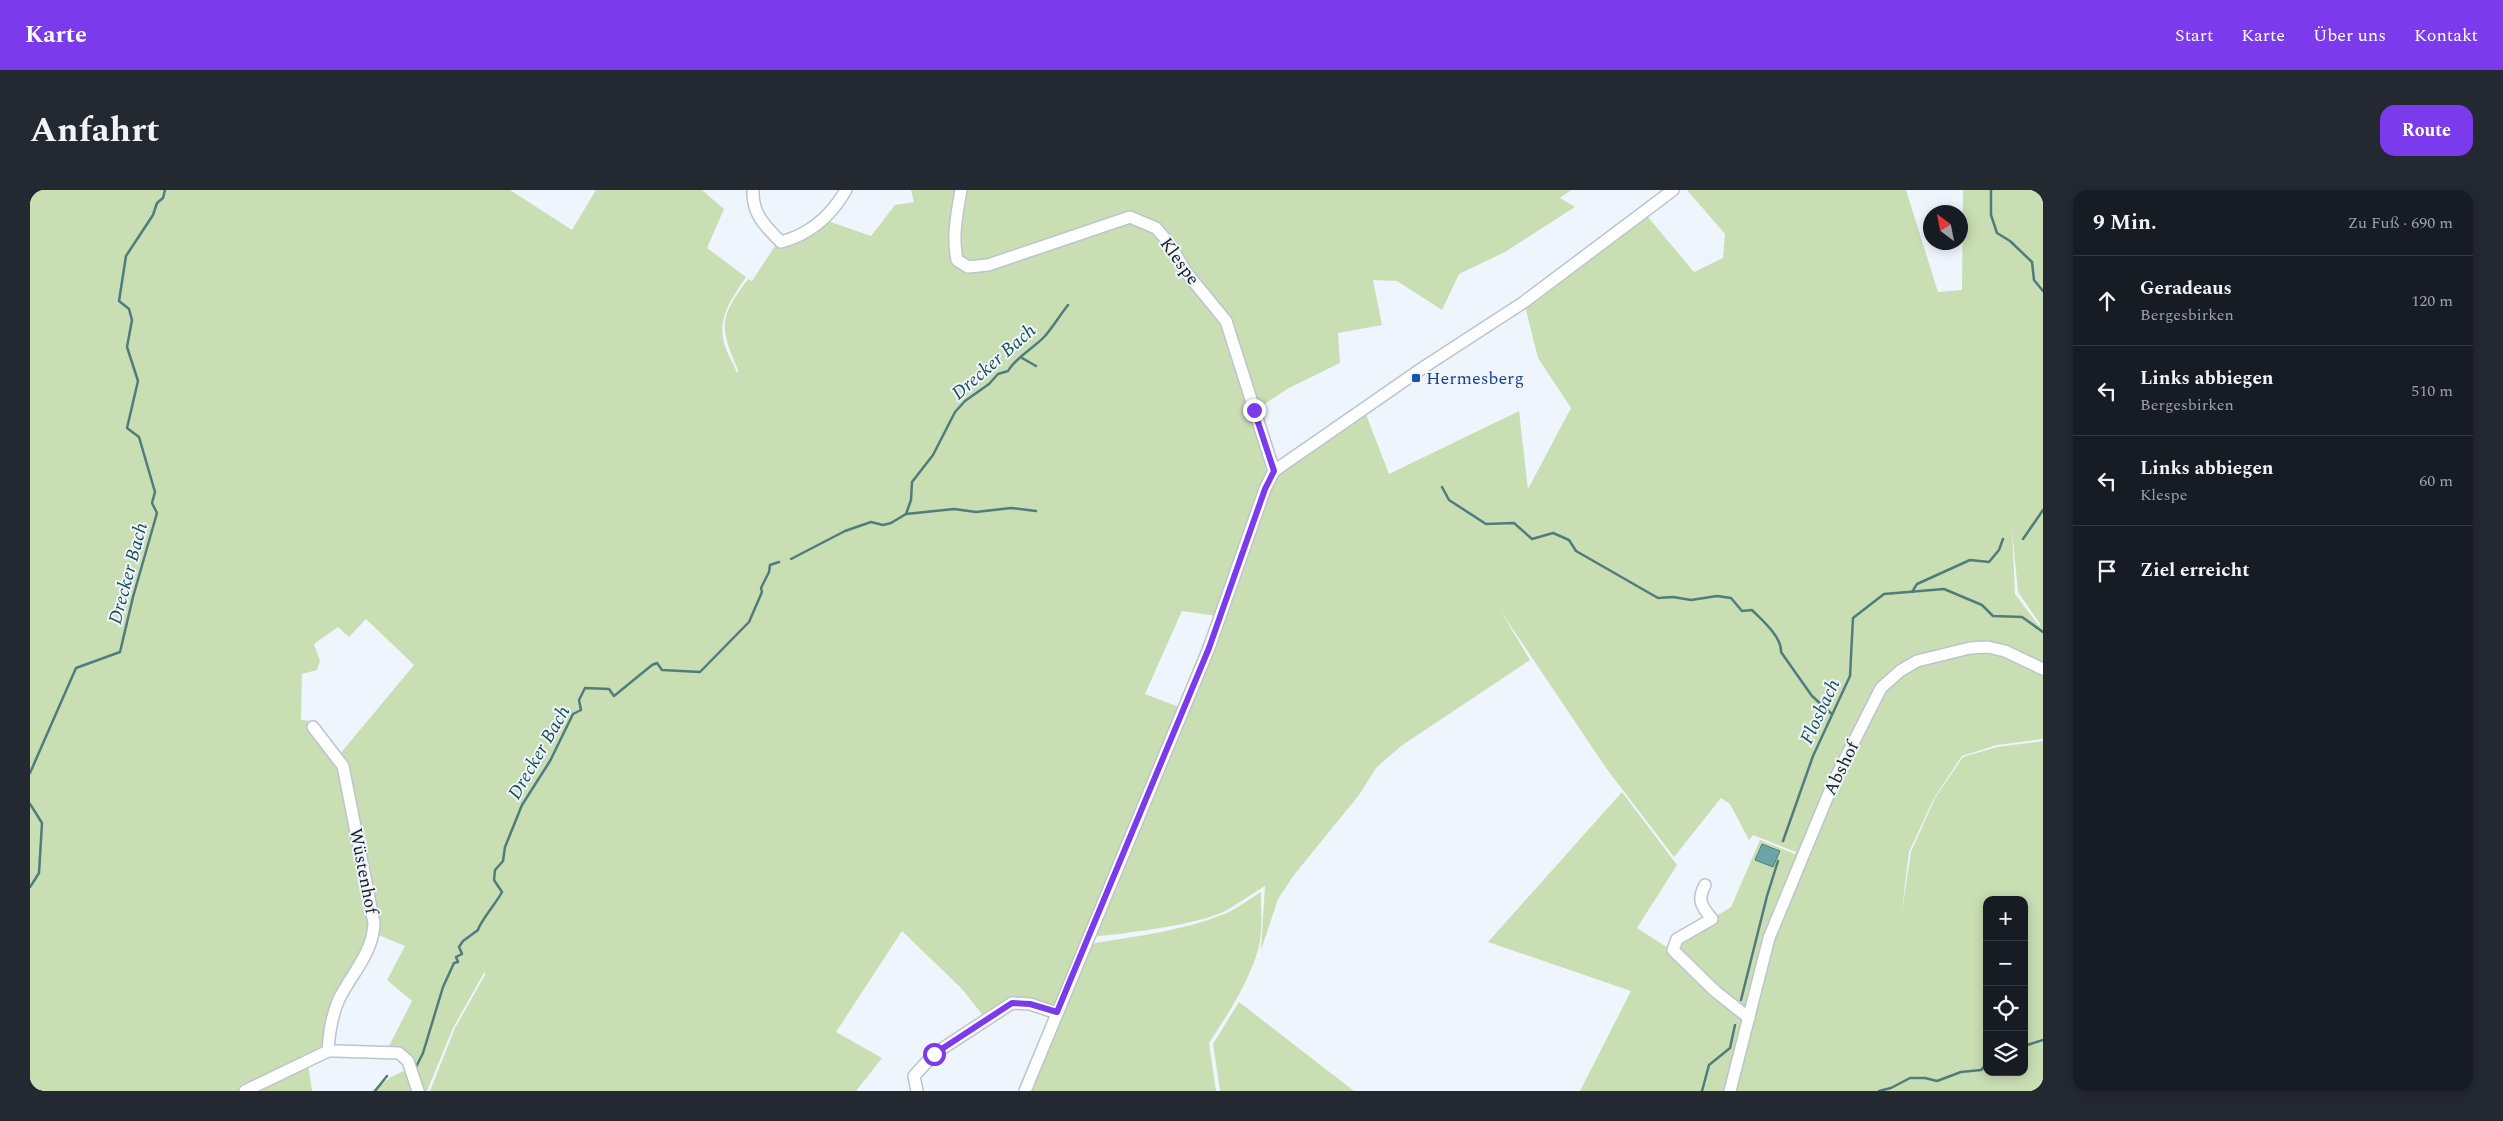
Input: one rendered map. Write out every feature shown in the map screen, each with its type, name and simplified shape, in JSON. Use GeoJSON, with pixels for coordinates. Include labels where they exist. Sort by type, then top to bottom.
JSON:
{"type":"FeatureCollection","features":[{"type":"Feature","properties":{"kind":"street"},"geometry":{"type":"LineString","coordinates":[[753,190],[752,205],[766,227],[781,242],[799,237],[823,220],[836,207],[846,190]]}},
{"type":"Feature","properties":{"kind":"street","name":"Klespe"},"geometry":{"type":"LineString","coordinates":[[961,190],[954,229],[954,244],[957,260],[968,267],[988,265],[1130,217],[1156,228],[1169,243],[1186,272],[1226,321],[1274,471]]}},
{"type":"Feature","properties":{"kind":"street"},"geometry":{"type":"LineString","coordinates":[[1025,1091],[1209,648],[1265,489],[1274,471],[1424,367],[1524,302],[1673,190]]}},
{"type":"Feature","properties":{"kind":"street","name":"Abshof"},"geometry":{"type":"LineString","coordinates":[[1730,1091],[1769,938],[1834,781],[1880,688],[1900,671],[1917,662],[1970,648],[1988,647],[2005,651],[2043,669]]}},
{"type":"Feature","properties":{"kind":"street","name":"Wüstenhof"},"geometry":{"type":"LineString","coordinates":[[313,727],[343,766],[374,923],[371,944],[340,999],[333,1016],[328,1051]]}},
{"type":"Feature","properties":{"kind":"street"},"geometry":{"type":"LineString","coordinates":[[1705,885],[1699,895],[1700,904],[1712,919],[1677,938],[1672,950],[1715,991],[1749,1018]]}},
{"type":"Feature","properties":{"kind":"street"},"geometry":{"type":"LineString","coordinates":[[917,1091],[914,1076],[934,1054],[1012,1003],[1030,1004],[1057,1012]]}},
{"type":"Feature","properties":{"kind":"street"},"geometry":{"type":"LineString","coordinates":[[245,1091],[328,1051],[399,1053],[408,1061],[418,1091]]}},
{"type":"Feature","properties":{"kind":"shaded area"},"geometry":{"type":"Polygon","coordinates":[[[30,190],[510,190],[572,230],[596,190],[702,190],[724,209],[707,248],[746,277],[730,302],[722,329],[726,349],[737,374],[738,370],[727,343],[725,332],[727,313],[738,292],[748,279],[752,281],[777,243],[825,220],[871,236],[895,205],[914,202],[911,190],[960,190],[952,245],[968,269],[1130,218],[1155,229],[1221,317],[1272,471],[1217,616],[1182,611],[1145,694],[1179,707],[1055,1009],[1013,1000],[985,1018],[962,989],[902,931],[836,1032],[882,1058],[856,1091],[430,1091],[455,1028],[485,975],[485,971],[453,1028],[427,1091],[420,1091],[417,1075],[387,1050],[412,1001],[387,980],[405,946],[376,934],[339,755],[414,665],[366,619],[349,637],[338,627],[314,644],[320,661],[317,670],[302,674],[301,720],[311,721],[310,725],[336,758],[372,932],[322,1050],[241,1091],[30,1091],[30,190]]]}},
{"type":"Feature","properties":{"kind":"shaded area"},"geometry":{"type":"Polygon","coordinates":[[[962,190],[1571,190],[1560,198],[1575,207],[1505,252],[1459,274],[1442,310],[1397,281],[1373,280],[1382,325],[1338,333],[1340,363],[1289,388],[1255,410],[1227,320],[1171,243],[1130,216],[968,265],[959,259],[962,190]]]}},
{"type":"Feature","properties":{"kind":"shaded area"},"geometry":{"type":"Polygon","coordinates":[[[1687,190],[1906,190],[1923,244],[1923,250],[1925,250],[1938,292],[1962,290],[1962,250],[1968,250],[1968,205],[1963,205],[1963,190],[2043,190],[2043,739],[1997,745],[1962,756],[1934,798],[1909,852],[1901,917],[1911,852],[1935,798],[1963,757],[1997,747],[2043,741],[2043,1091],[1580,1091],[1631,991],[1488,942],[1622,792],[1677,865],[1637,928],[1676,953],[1678,940],[1731,907],[1760,840],[1795,854],[1796,852],[1753,835],[1749,840],[1730,804],[1721,798],[1674,857],[1606,768],[1500,610],[1530,660],[1401,746],[1376,768],[1359,795],[1294,875],[1278,899],[1261,950],[1265,886],[1223,912],[1210,917],[1158,928],[1091,937],[1274,471],[1364,409],[1389,474],[1519,411],[1528,489],[1571,408],[1538,358],[1524,302],[1643,211],[1694,272],[1723,258],[1725,234],[1687,190]],[[2012,530],[2015,594],[2039,626],[2040,624],[2018,592],[2012,530]]]}},
{"type":"Feature","properties":{"kind":"shaded area"},"geometry":{"type":"Polygon","coordinates":[[[1762,844],[1780,851],[1773,867],[1755,860],[1762,844]]]}},
{"type":"Feature","properties":{"kind":"shaded area"},"geometry":{"type":"Polygon","coordinates":[[[1261,892],[1261,936],[1254,963],[1237,998],[1209,1043],[1216,1091],[1030,1091],[1088,944],[1157,933],[1208,920],[1229,912],[1261,892]]]}},
{"type":"Feature","properties":{"kind":"shaded area"},"geometry":{"type":"Polygon","coordinates":[[[1239,1002],[1354,1091],[1220,1091],[1213,1044],[1239,1002]]]}},
{"type":"Feature","properties":{"kind":"shaded area"},"geometry":{"type":"Polygon","coordinates":[[[308,1063],[312,1091],[249,1091],[308,1063]]]}},
{"type":"Feature","properties":{"kind":"shaded area"},"geometry":{"type":"Polygon","coordinates":[[[410,1068],[415,1091],[372,1091],[391,1077],[410,1068]]]}},
{"type":"Feature","properties":{"kind":"waterway","name":"Drecker Bach"},"geometry":{"type":"LineString","coordinates":[[30,773],[76,668],[120,652],[133,597],[157,513],[152,503],[155,492],[139,437],[127,428],[138,381],[127,347],[132,320],[129,309],[119,301],[126,256],[153,215],[157,203],[163,198],[165,190]]}},
{"type":"Feature","properties":{"kind":"waterway"},"geometry":{"type":"LineString","coordinates":[[1991,190],[1991,215],[1997,233],[2010,241],[2032,262],[2034,280],[2043,291]]}},
{"type":"Feature","properties":{"kind":"waterway","name":"Drecker Bach"},"geometry":{"type":"LineString","coordinates":[[791,559],[845,531],[871,522],[883,525],[891,523],[906,514],[911,500],[912,482],[933,455],[955,412],[965,401],[989,384],[998,374],[1008,371],[1016,361],[1041,340],[1068,305]]}},
{"type":"Feature","properties":{"kind":"waterway"},"geometry":{"type":"LineString","coordinates":[[1022,358],[1036,366]]}},
{"type":"Feature","properties":{"kind":"waterway"},"geometry":{"type":"LineString","coordinates":[[1442,487],[1449,500],[1486,524],[1514,523],[1532,539],[1553,533],[1569,540],[1576,551],[1658,598],[1673,597],[1691,600],[1717,596],[1731,598],[1742,611],[1752,610],[1775,635],[1781,652],[1812,696],[1832,714]]}},
{"type":"Feature","properties":{"kind":"waterway"},"geometry":{"type":"LineString","coordinates":[[906,514],[954,509],[976,512],[1011,508],[1036,511]]}},
{"type":"Feature","properties":{"kind":"waterway"},"geometry":{"type":"LineString","coordinates":[[2023,539],[2043,510]]}},
{"type":"Feature","properties":{"kind":"waterway"},"geometry":{"type":"LineString","coordinates":[[1912,592],[1917,584],[1970,560],[1989,562],[1999,550],[2003,539]]}},
{"type":"Feature","properties":{"kind":"waterway","name":"Drecker Bach"},"geometry":{"type":"LineString","coordinates":[[416,1067],[423,1053],[443,987],[454,963],[458,962],[456,957],[462,954],[459,947],[463,941],[478,930],[502,892],[494,880],[495,870],[503,861],[505,847],[522,805],[550,761],[573,714],[581,710],[579,700],[585,688],[609,689],[614,696],[657,663],[662,670],[700,672],[749,622],[762,592],[761,588],[769,572],[770,565],[779,562]]}},
{"type":"Feature","properties":{"kind":"waterway","name":"Flosbach"},"geometry":{"type":"LineString","coordinates":[[1783,841],[1813,756],[1850,676],[1853,618],[1884,594],[1944,589],[1982,605],[1993,616],[2022,617],[2043,632]]}},
{"type":"Feature","properties":{"kind":"waterway","name":"Drecker Bach"},"geometry":{"type":"LineString","coordinates":[[30,804],[42,823],[39,873],[30,887]]}},
{"type":"Feature","properties":{"kind":"waterway","name":"Flosbach"},"geometry":{"type":"LineString","coordinates":[[1741,1000],[1767,896],[1778,861]]}},
{"type":"Feature","properties":{"kind":"waterway","name":"Flosbach"},"geometry":{"type":"LineString","coordinates":[[1702,1091],[1709,1065],[1730,1048],[1735,1025]]}},
{"type":"Feature","properties":{"kind":"waterway"},"geometry":{"type":"LineString","coordinates":[[2028,1045],[2043,1040]]}},
{"type":"Feature","properties":{"kind":"waterway"},"geometry":{"type":"LineString","coordinates":[[1879,1091],[1891,1088],[1910,1078],[1925,1078],[1937,1081],[1961,1072],[1981,1070],[1983,1068]]}},
{"type":"Feature","properties":{"kind":"waterway","name":"Drecker Bach"},"geometry":{"type":"LineString","coordinates":[[375,1091],[387,1076]]}},
{"type":"Feature","properties":{"kind":"place","name":"Hermesberg"},"geometry":{"type":"Point","coordinates":[1416,378]}},
{"type":"Feature","properties":{"kind":"route"},"geometry":{"type":"LineString","coordinates":[[934,1054],[1012,1003],[1030,1004],[1057,1012],[1209,648],[1265,489],[1274,471],[1254,410]]}}]}
